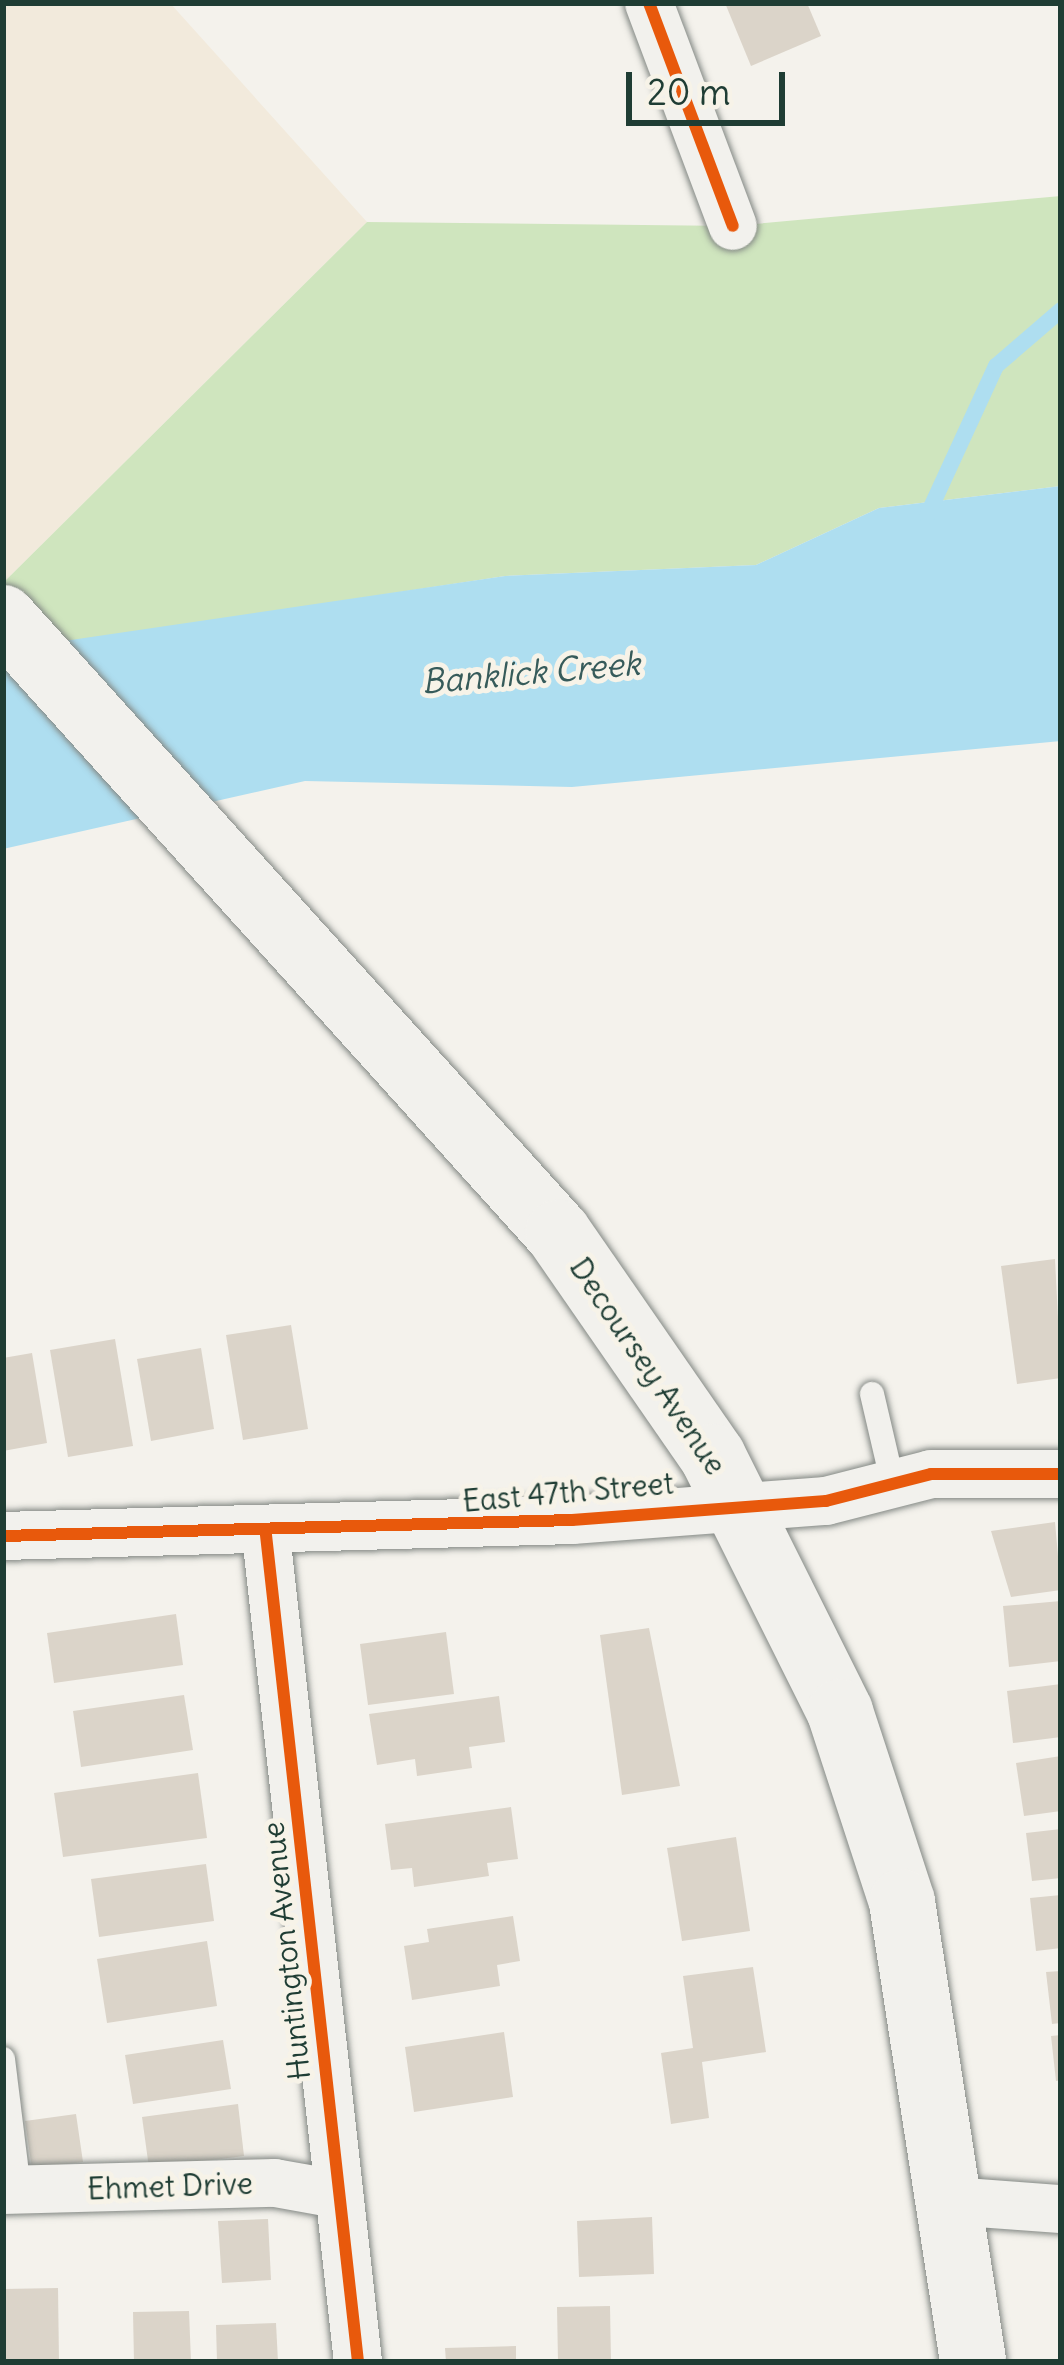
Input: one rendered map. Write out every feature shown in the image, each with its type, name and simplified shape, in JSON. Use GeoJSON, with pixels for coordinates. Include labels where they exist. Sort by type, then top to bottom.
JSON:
{"type":"FeatureCollection","features":[{"type":"Feature","properties":{"kind":"main road","name":"Decoursey Avenue"},"geometry":{"type":"LineString","coordinates":[[3,618],[417,1070],[558,1233],[737,1501],[874,1806],[922,1994],[973,2362]]}},
{"type":"Feature","properties":{"kind":"street"},"geometry":{"type":"LineString","coordinates":[[649,3],[734,226]]}},
{"type":"Feature","properties":{"kind":"street","name":"East 47th Street"},"geometry":{"type":"LineString","coordinates":[[3,1536],[266,1535],[737,1501],[826,1501],[893,1484],[1061,1474]]}},
{"type":"Feature","properties":{"kind":"street","name":"Huntington Avenue"},"geometry":{"type":"LineString","coordinates":[[266,1535],[358,2362]]}},
{"type":"Feature","properties":{"kind":"street","name":"Ehmet Drive"},"geometry":{"type":"LineString","coordinates":[[11,2190],[275,2183],[336,2194]]}},
{"type":"Feature","properties":{"kind":"street"},"geometry":{"type":"LineString","coordinates":[[951,2201],[1061,2209]]}},
{"type":"Feature","properties":{"kind":"lane"},"geometry":{"type":"LineString","coordinates":[[872,1394],[893,1484]]}},
{"type":"Feature","properties":{"kind":"lane"},"geometry":{"type":"LineString","coordinates":[[3,2059],[11,2190]]}},
{"type":"Feature","properties":{"kind":"shaded area"},"geometry":{"type":"Polygon","coordinates":[[[3,3],[170,3],[367,222],[3,583],[3,3]]]}},
{"type":"Feature","properties":{"kind":"green space"},"geometry":{"type":"Polygon","coordinates":[[[1061,196],[1061,486],[879,508],[756,565],[505,576],[31,648],[3,618],[3,583],[367,222],[733,226],[1061,196]]]}},
{"type":"Feature","properties":{"kind":"water","name":"Banklick Creek"},"geometry":{"type":"Polygon","coordinates":[[[1061,486],[1061,741],[572,787],[305,781],[3,849],[3,650],[505,576],[756,565],[879,508],[1061,486]]]}},
{"type":"Feature","properties":{"kind":"building"},"geometry":{"type":"Polygon","coordinates":[[[725,3],[807,3],[821,36],[751,66],[725,3]]]}},
{"type":"Feature","properties":{"kind":"building"},"geometry":{"type":"Polygon","coordinates":[[[1055,1259],[1061,1378],[1017,1384],[1001,1266],[1055,1259]]]}},
{"type":"Feature","properties":{"kind":"building"},"geometry":{"type":"Polygon","coordinates":[[[291,1325],[308,1429],[243,1440],[226,1335],[291,1325]]]}},
{"type":"Feature","properties":{"kind":"building"},"geometry":{"type":"Polygon","coordinates":[[[115,1339],[133,1446],[68,1457],[50,1350],[115,1339]]]}},
{"type":"Feature","properties":{"kind":"building"},"geometry":{"type":"Polygon","coordinates":[[[201,1348],[214,1429],[151,1441],[137,1359],[201,1348]]]}},
{"type":"Feature","properties":{"kind":"building"},"geometry":{"type":"Polygon","coordinates":[[[32,1353],[47,1443],[3,1451],[3,1358],[32,1353]]]}},
{"type":"Feature","properties":{"kind":"building"},"geometry":{"type":"Polygon","coordinates":[[[1055,1522],[1061,1590],[1011,1597],[991,1531],[1055,1522]]]}},
{"type":"Feature","properties":{"kind":"building"},"geometry":{"type":"Polygon","coordinates":[[[1061,1601],[1061,1661],[1009,1667],[1003,1606],[1061,1601]]]}},
{"type":"Feature","properties":{"kind":"building"},"geometry":{"type":"Polygon","coordinates":[[[176,1614],[183,1665],[54,1683],[47,1633],[176,1614]]]}},
{"type":"Feature","properties":{"kind":"building"},"geometry":{"type":"Polygon","coordinates":[[[649,1628],[680,1786],[622,1795],[600,1635],[649,1628]]]}},
{"type":"Feature","properties":{"kind":"building"},"geometry":{"type":"Polygon","coordinates":[[[446,1632],[454,1694],[368,1705],[360,1644],[446,1632]]]}},
{"type":"Feature","properties":{"kind":"building"},"geometry":{"type":"Polygon","coordinates":[[[1061,1684],[1061,1737],[1013,1743],[1007,1691],[1061,1684]]]}},
{"type":"Feature","properties":{"kind":"building"},"geometry":{"type":"Polygon","coordinates":[[[184,1695],[193,1750],[81,1767],[73,1711],[184,1695]]]}},
{"type":"Feature","properties":{"kind":"building"},"geometry":{"type":"Polygon","coordinates":[[[499,1696],[505,1742],[469,1747],[472,1768],[417,1776],[415,1759],[377,1765],[369,1714],[499,1696]]]}},
{"type":"Feature","properties":{"kind":"building"},"geometry":{"type":"Polygon","coordinates":[[[1061,1756],[1061,1811],[1024,1816],[1016,1763],[1061,1756]]]}},
{"type":"Feature","properties":{"kind":"building"},"geometry":{"type":"Polygon","coordinates":[[[198,1773],[207,1838],[63,1857],[54,1793],[198,1773]]]}},
{"type":"Feature","properties":{"kind":"building"},"geometry":{"type":"Polygon","coordinates":[[[511,1807],[518,1859],[487,1863],[489,1876],[414,1887],[412,1868],[391,1870],[385,1824],[511,1807]]]}},
{"type":"Feature","properties":{"kind":"building"},"geometry":{"type":"Polygon","coordinates":[[[1061,1829],[1061,1878],[1032,1881],[1026,1833],[1061,1829]]]}},
{"type":"Feature","properties":{"kind":"building"},"geometry":{"type":"Polygon","coordinates":[[[736,1837],[750,1931],[682,1941],[667,1848],[736,1837]]]}},
{"type":"Feature","properties":{"kind":"building"},"geometry":{"type":"Polygon","coordinates":[[[206,1864],[214,1921],[99,1937],[91,1879],[206,1864]]]}},
{"type":"Feature","properties":{"kind":"building"},"geometry":{"type":"Polygon","coordinates":[[[1061,1895],[1061,1948],[1036,1951],[1030,1898],[1061,1895]]]}},
{"type":"Feature","properties":{"kind":"building"},"geometry":{"type":"Polygon","coordinates":[[[513,1916],[520,1961],[497,1965],[500,1986],[412,2000],[404,1946],[429,1942],[427,1929],[513,1916]]]}},
{"type":"Feature","properties":{"kind":"building"},"geometry":{"type":"Polygon","coordinates":[[[207,1941],[217,2006],[107,2023],[97,1959],[207,1941]]]}},
{"type":"Feature","properties":{"kind":"building"},"geometry":{"type":"Polygon","coordinates":[[[753,1967],[766,2052],[702,2062],[709,2118],[671,2124],[661,2053],[693,2048],[683,1976],[753,1967]]]}},
{"type":"Feature","properties":{"kind":"building"},"geometry":{"type":"Polygon","coordinates":[[[1061,1971],[1061,2023],[1052,2024],[1046,1972],[1061,1971]]]}},
{"type":"Feature","properties":{"kind":"building"},"geometry":{"type":"Polygon","coordinates":[[[504,2032],[513,2097],[414,2112],[405,2047],[504,2032]]]}},
{"type":"Feature","properties":{"kind":"building"},"geometry":{"type":"Polygon","coordinates":[[[1061,2035],[1061,2080],[1056,2081],[1051,2036],[1061,2035]]]}},
{"type":"Feature","properties":{"kind":"building"},"geometry":{"type":"Polygon","coordinates":[[[223,2040],[231,2089],[133,2104],[125,2055],[223,2040]]]}},
{"type":"Feature","properties":{"kind":"building"},"geometry":{"type":"Polygon","coordinates":[[[238,2104],[244,2156],[149,2168],[142,2117],[238,2104]]]}},
{"type":"Feature","properties":{"kind":"building"},"geometry":{"type":"Polygon","coordinates":[[[76,2114],[83,2162],[32,2169],[25,2121],[76,2114]]]}},
{"type":"Feature","properties":{"kind":"building"},"geometry":{"type":"Polygon","coordinates":[[[652,2217],[654,2274],[579,2277],[577,2221],[652,2217]]]}},
{"type":"Feature","properties":{"kind":"building"},"geometry":{"type":"Polygon","coordinates":[[[268,2219],[271,2280],[222,2283],[218,2221],[268,2219]]]}},
{"type":"Feature","properties":{"kind":"building"},"geometry":{"type":"Polygon","coordinates":[[[58,2288],[59,2362],[3,2362],[3,2289],[58,2288]]]}},
{"type":"Feature","properties":{"kind":"building"},"geometry":{"type":"Polygon","coordinates":[[[610,2306],[611,2362],[558,2362],[557,2307],[610,2306]]]}},
{"type":"Feature","properties":{"kind":"building"},"geometry":{"type":"Polygon","coordinates":[[[189,2311],[191,2362],[134,2362],[133,2312],[189,2311]]]}},
{"type":"Feature","properties":{"kind":"building"},"geometry":{"type":"Polygon","coordinates":[[[276,2323],[278,2362],[217,2362],[216,2325],[276,2323]]]}},
{"type":"Feature","properties":{"kind":"building"},"geometry":{"type":"Polygon","coordinates":[[[516,2346],[516,2362],[446,2362],[445,2348],[516,2346]]]}},
{"type":"Feature","properties":{"kind":"waterway"},"geometry":{"type":"LineString","coordinates":[[927,516],[996,366],[1061,310]]}},
{"type":"Feature","properties":{"kind":"cycle path"},"geometry":{"type":"LineString","coordinates":[[649,3],[733,226]]}},
{"type":"Feature","properties":{"kind":"cycle path"},"geometry":{"type":"LineString","coordinates":[[3,1536],[572,1520],[826,1501],[931,1474],[1061,1474]]}},
{"type":"Feature","properties":{"kind":"cycle path"},"geometry":{"type":"LineString","coordinates":[[266,1535],[358,2362]]}}]}
